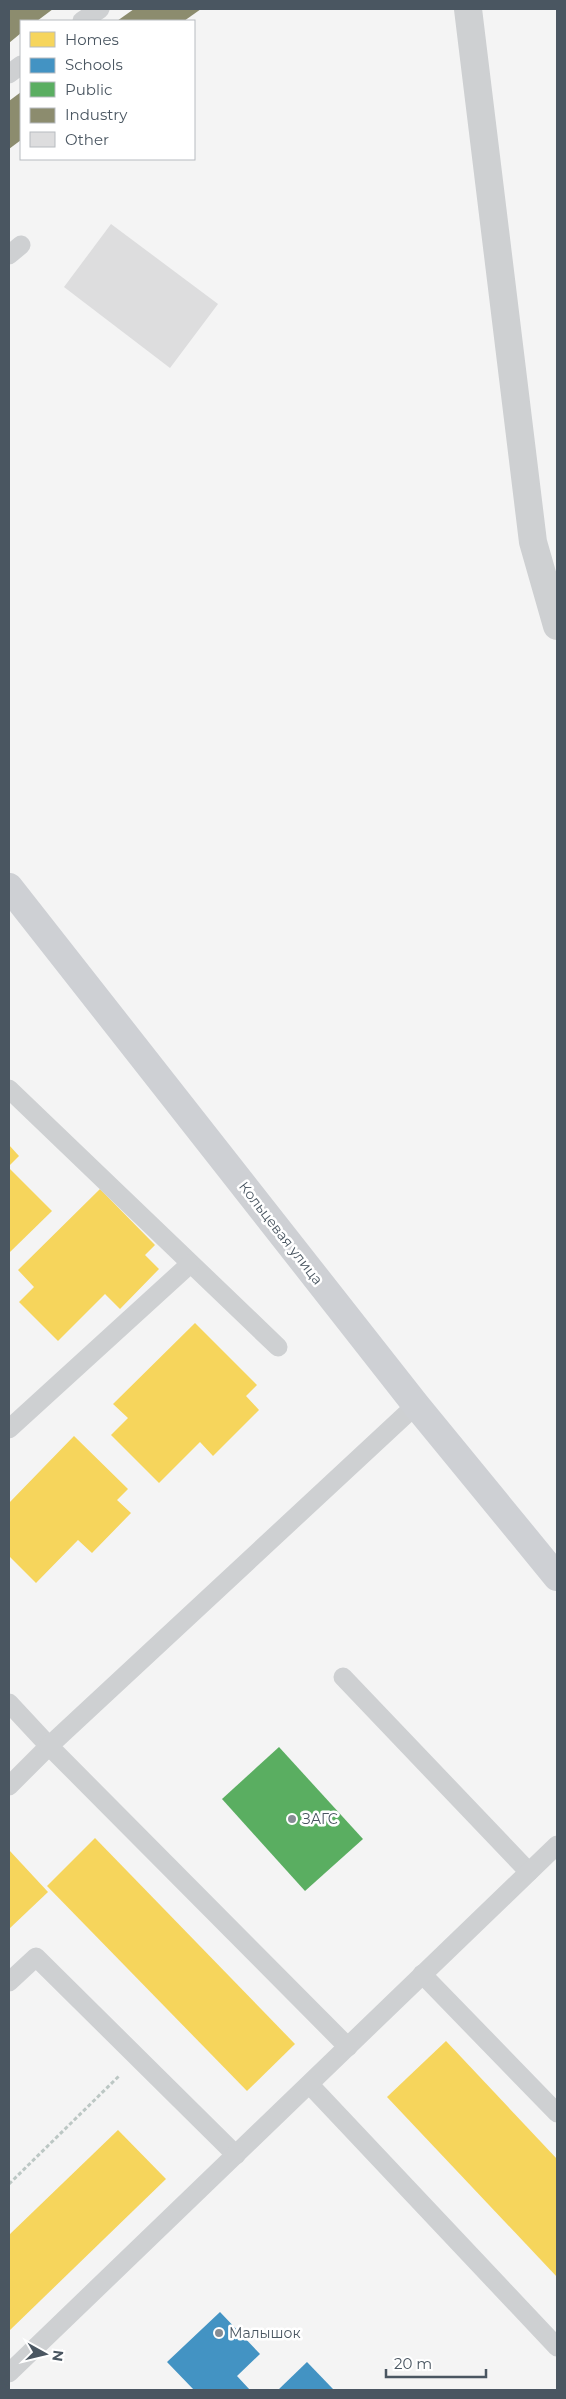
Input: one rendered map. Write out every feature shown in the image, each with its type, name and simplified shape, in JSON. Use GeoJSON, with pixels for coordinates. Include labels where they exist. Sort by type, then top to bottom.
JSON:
{"type":"FeatureCollection","features":[{"type":"Feature","properties":{"kind":"street"},"geometry":{"type":"LineString","coordinates":[[468,9],[533,542],[557,626]]}},
{"type":"Feature","properties":{"kind":"street","name":"Кольцевая улица"},"geometry":{"type":"LineString","coordinates":[[9,887],[416,1404],[557,1577]]}},
{"type":"Feature","properties":{"kind":"lane"},"geometry":{"type":"LineString","coordinates":[[84,20],[100,9]]}},
{"type":"Feature","properties":{"kind":"lane"},"geometry":{"type":"LineString","coordinates":[[9,74],[20,66]]}},
{"type":"Feature","properties":{"kind":"lane"},"geometry":{"type":"LineString","coordinates":[[9,1089],[278,1347]]}},
{"type":"Feature","properties":{"kind":"lane"},"geometry":{"type":"LineString","coordinates":[[9,1429],[190,1264]]}},
{"type":"Feature","properties":{"kind":"lane"},"geometry":{"type":"LineString","coordinates":[[9,1786],[49,1746],[416,1404]]}},
{"type":"Feature","properties":{"kind":"lane"},"geometry":{"type":"LineString","coordinates":[[343,1677],[529,1872]]}},
{"type":"Feature","properties":{"kind":"lane"},"geometry":{"type":"LineString","coordinates":[[9,1704],[348,2047]]}},
{"type":"Feature","properties":{"kind":"lane"},"geometry":{"type":"LineString","coordinates":[[9,2373],[557,1845]]}},
{"type":"Feature","properties":{"kind":"lane"},"geometry":{"type":"LineString","coordinates":[[9,1982],[36,1957],[236,2154]]}},
{"type":"Feature","properties":{"kind":"lane"},"geometry":{"type":"LineString","coordinates":[[422,1974],[557,2112]]}},
{"type":"Feature","properties":{"kind":"lane"},"geometry":{"type":"LineString","coordinates":[[310,2085],[557,2347]]}},
{"type":"Feature","properties":{"kind":"path"},"geometry":{"type":"LineString","coordinates":[[9,2184],[138,2058]]}},
{"type":"Feature","properties":{"kind":"building: Homes"},"geometry":{"type":"Polygon","coordinates":[[[9,1145],[19,1156],[9,1166],[9,1145]]]}},
{"type":"Feature","properties":{"kind":"building: Homes"},"geometry":{"type":"Polygon","coordinates":[[[9,1168],[52,1211],[9,1253],[9,1168]]]}},
{"type":"Feature","properties":{"kind":"building: Homes"},"geometry":{"type":"Polygon","coordinates":[[[100,1189],[155,1245],[145,1255],[159,1269],[120,1309],[105,1294],[58,1341],[19,1302],[34,1287],[18,1270],[100,1189]]]}},
{"type":"Feature","properties":{"kind":"building: Homes"},"geometry":{"type":"Polygon","coordinates":[[[195,1323],[257,1385],[246,1396],[259,1410],[213,1456],[200,1442],[159,1483],[111,1435],[128,1418],[113,1404],[195,1323]]]}},
{"type":"Feature","properties":{"kind":"building: Homes"},"geometry":{"type":"Polygon","coordinates":[[[74,1436],[128,1489],[117,1500],[131,1513],[92,1553],[78,1540],[36,1583],[9,1556],[9,1503],[74,1436]]]}},
{"type":"Feature","properties":{"kind":"building: Homes"},"geometry":{"type":"Polygon","coordinates":[[[95,1838],[295,2044],[247,2091],[47,1886],[95,1838]]]}},
{"type":"Feature","properties":{"kind":"building: Homes"},"geometry":{"type":"Polygon","coordinates":[[[9,1850],[48,1892],[9,1929],[9,1850]]]}},
{"type":"Feature","properties":{"kind":"building: Homes"},"geometry":{"type":"Polygon","coordinates":[[[446,2041],[557,2159],[557,2277],[387,2097],[446,2041]]]}},
{"type":"Feature","properties":{"kind":"building: Homes"},"geometry":{"type":"Polygon","coordinates":[[[118,2130],[166,2179],[9,2331],[9,2235],[118,2130]]]}},
{"type":"Feature","properties":{"kind":"building: Schools","name":"Малышок"},"geometry":{"type":"Polygon","coordinates":[[[220,2312],[260,2354],[237,2376],[250,2390],[194,2390],[167,2362],[220,2312]]]}},
{"type":"Feature","properties":{"kind":"building: Schools","name":"Малышок"},"geometry":{"type":"Polygon","coordinates":[[[307,2362],[333,2389],[278,2390],[307,2362]]]}},
{"type":"Feature","properties":{"kind":"building: Public","name":"ЗАГС"},"geometry":{"type":"Polygon","coordinates":[[[279,1747],[363,1839],[305,1891],[222,1799],[279,1747]]]}},
{"type":"Feature","properties":{"kind":"building: Industry"},"geometry":{"type":"Polygon","coordinates":[[[9,9],[53,9],[38,20],[20,20],[20,34],[9,43],[9,9]]]}},
{"type":"Feature","properties":{"kind":"building: Industry"},"geometry":{"type":"Polygon","coordinates":[[[134,9],[201,9],[185,20],[118,20],[134,9]]]}},
{"type":"Feature","properties":{"kind":"building: Industry"},"geometry":{"type":"Polygon","coordinates":[[[20,93],[20,141],[9,149],[9,101],[20,93]]]}},
{"type":"Feature","properties":{"kind":"building: Other"},"geometry":{"type":"Polygon","coordinates":[[[111,224],[218,304],[170,368],[64,287],[111,224]]]}},
{"type":"Feature","properties":{"kind":"place","name":"ЗАГС"},"geometry":{"type":"Point","coordinates":[292,1819]}},
{"type":"Feature","properties":{"kind":"place","name":"Малышок"},"geometry":{"type":"Point","coordinates":[219,2333]}}]}
